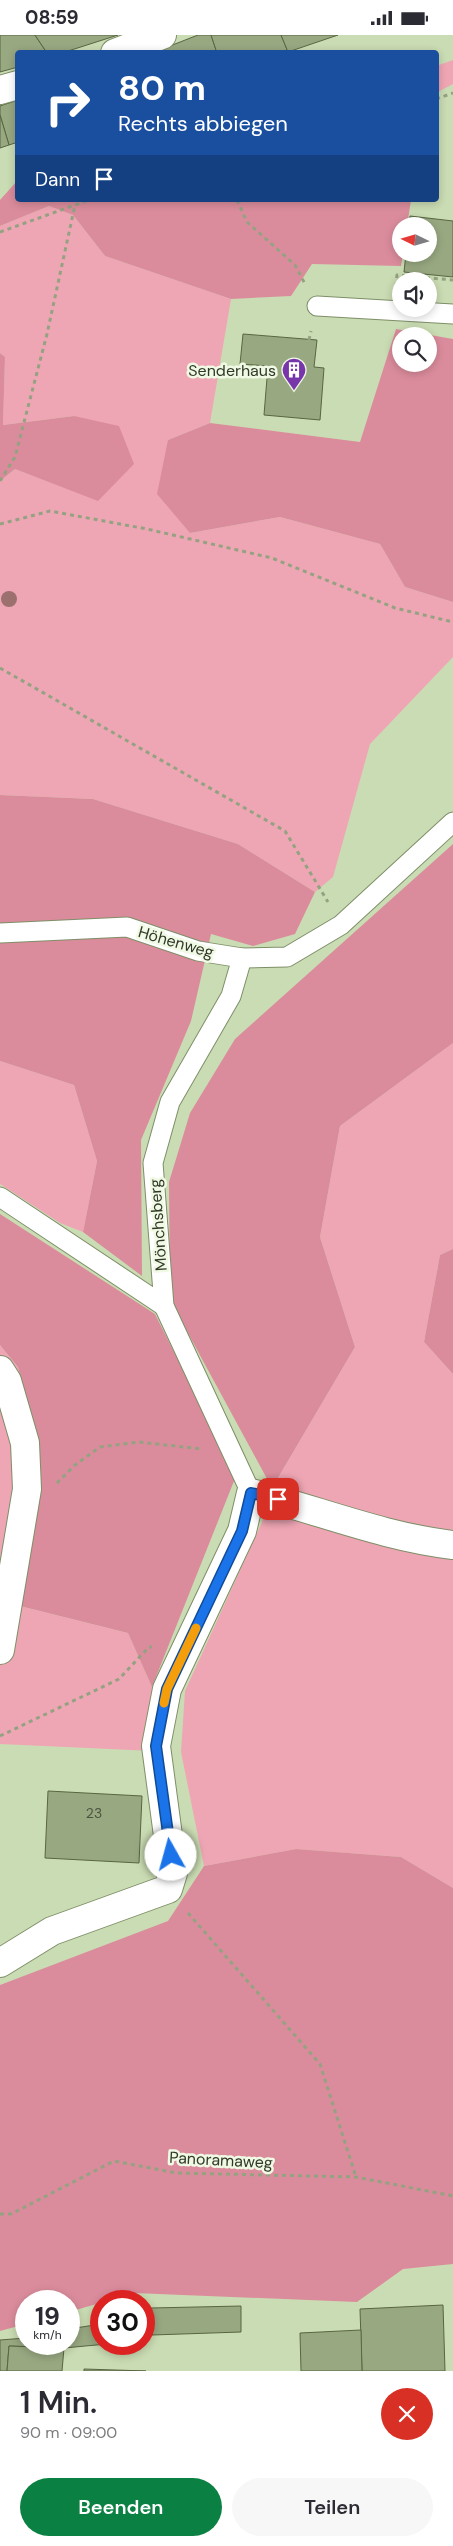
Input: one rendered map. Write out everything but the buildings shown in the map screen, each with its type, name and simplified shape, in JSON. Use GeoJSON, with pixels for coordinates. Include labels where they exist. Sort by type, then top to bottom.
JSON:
{"type":"FeatureCollection","features":[{"type":"Feature","properties":{"kind":"street"},"geometry":{"type":"LineString","coordinates":[[123,50],[162,35]]}},
{"type":"Feature","properties":{"kind":"street"},"geometry":{"type":"LineString","coordinates":[[0,90],[15,86]]}},
{"type":"Feature","properties":{"kind":"street"},"geometry":{"type":"LineString","coordinates":[[0,1370],[7,1381],[25,1443],[27,1481],[0,1649]]}},
{"type":"Feature","properties":{"kind":"street"},"geometry":{"type":"LineString","coordinates":[[0,1963],[52,1931],[168,1889],[173,1873],[156,1746],[167,1689],[242,1531],[251,1493],[386,1532],[453,1545]]}},
{"type":"Feature","properties":{"kind":"lane"},"geometry":{"type":"LineString","coordinates":[[317,306],[453,314]]}},
{"type":"Feature","properties":{"kind":"lane","name":"Höhenweg"},"geometry":{"type":"LineString","coordinates":[[0,933],[127,927],[198,951],[242,958],[287,957],[341,925],[453,822]]}},
{"type":"Feature","properties":{"kind":"lane","name":"Mönchsberg"},"geometry":{"type":"LineString","coordinates":[[242,958],[231,996],[170,1102],[153,1163],[164,1306],[251,1493]]}},
{"type":"Feature","properties":{"kind":"lane"},"geometry":{"type":"LineString","coordinates":[[0,1197],[164,1306]]}},
{"type":"Feature","properties":{"kind":"path"},"geometry":{"type":"LineString","coordinates":[[439,98],[453,93]]}},
{"type":"Feature","properties":{"kind":"path"},"geometry":{"type":"LineString","coordinates":[[0,232],[83,202]]}},
{"type":"Feature","properties":{"kind":"path"},"geometry":{"type":"LineString","coordinates":[[238,202],[247,222],[295,265],[317,306]]}},
{"type":"Feature","properties":{"kind":"path"},"geometry":{"type":"LineString","coordinates":[[0,481],[15,457],[48,334],[75,205]]}},
{"type":"Feature","properties":{"kind":"path"},"geometry":{"type":"LineString","coordinates":[[437,279],[453,280]]}},
{"type":"Feature","properties":{"kind":"path"},"geometry":{"type":"LineString","coordinates":[[0,524],[50,511],[148,529],[272,558],[395,608],[453,622]]}},
{"type":"Feature","properties":{"kind":"path"},"geometry":{"type":"LineString","coordinates":[[0,667],[285,831],[341,925]]}},
{"type":"Feature","properties":{"kind":"path"},"geometry":{"type":"LineString","coordinates":[[27,1481],[46,1484],[59,1482],[75,1465],[100,1447],[139,1442],[232,1453]]}},
{"type":"Feature","properties":{"kind":"path"},"geometry":{"type":"LineString","coordinates":[[0,1736],[120,1679],[149,1647],[187,1646]]}},
{"type":"Feature","properties":{"kind":"path"},"geometry":{"type":"LineString","coordinates":[[168,1889],[320,2064],[356,2177]]}},
{"type":"Feature","properties":{"kind":"path","name":"Panoramaweg"},"geometry":{"type":"LineString","coordinates":[[0,2214],[11,2214],[114,2161],[177,2173],[356,2177],[453,2196]]}},
{"type":"Feature","properties":{"kind":"shaded area"},"geometry":{"type":"Polygon","coordinates":[[[453,60],[453,84],[439,91],[439,65],[453,60]]]}},
{"type":"Feature","properties":{"kind":"shaded area"},"geometry":{"type":"Polygon","coordinates":[[[15,183],[15,202],[411,202],[408,217],[392,217],[392,263],[402,263],[401,266],[312,264],[291,296],[231,299],[105,256],[73,215],[49,206],[0,226],[0,200],[15,183]]]}},
{"type":"Feature","properties":{"kind":"shaded area"},"geometry":{"type":"Polygon","coordinates":[[[49,206],[73,215],[105,256],[231,299],[210,423],[168,440],[190,533],[280,517],[380,544],[405,587],[453,602],[453,657],[370,744],[333,877],[315,892],[238,844],[93,799],[0,795],[0,481],[15,469],[98,500],[74,416],[3,425],[5,357],[0,353],[0,226],[49,206]]]}},
{"type":"Feature","properties":{"kind":"shaded area"},"geometry":{"type":"Polygon","coordinates":[[[437,336],[453,339],[453,602],[405,587],[380,544],[280,517],[190,533],[157,494],[168,440],[210,423],[360,442],[392,342],[392,372],[437,372],[437,336]]]}},
{"type":"Feature","properties":{"kind":"shaded area"},"geometry":{"type":"Polygon","coordinates":[[[0,353],[5,357],[3,425],[74,416],[119,426],[134,464],[98,501],[15,469],[0,481],[0,353]]]}},
{"type":"Feature","properties":{"kind":"shaded area"},"geometry":{"type":"Polygon","coordinates":[[[0,795],[93,799],[238,844],[315,892],[295,934],[253,946],[211,934],[191,1021],[141,1140],[142,1276],[83,1232],[97,1161],[74,1085],[0,1061],[0,795]]]}},
{"type":"Feature","properties":{"kind":"shaded area"},"geometry":{"type":"Polygon","coordinates":[[[453,844],[453,1043],[340,1126],[320,1237],[355,1347],[272,1488],[170,1300],[169,1182],[190,1113],[235,1039],[453,844]]]}},
{"type":"Feature","properties":{"kind":"shaded area"},"geometry":{"type":"Polygon","coordinates":[[[453,1043],[453,1249],[440,1255],[424,1342],[453,1374],[453,1888],[401,1857],[296,1849],[204,1866],[181,1752],[185,1691],[262,1522],[272,1488],[355,1347],[320,1237],[340,1126],[453,1043]]]}},
{"type":"Feature","properties":{"kind":"shaded area"},"geometry":{"type":"Polygon","coordinates":[[[0,1061],[74,1085],[97,1161],[83,1232],[60,1223],[0,1184],[0,1061]]]}},
{"type":"Feature","properties":{"kind":"shaded area"},"geometry":{"type":"Polygon","coordinates":[[[0,1214],[155,1314],[236,1476],[152,1687],[128,1633],[20,1606],[39,1499],[36,1450],[18,1367],[0,1345],[0,1214]]]}},
{"type":"Feature","properties":{"kind":"shaded area"},"geometry":{"type":"Polygon","coordinates":[[[453,1249],[453,1374],[424,1342],[440,1255],[453,1249]]]}},
{"type":"Feature","properties":{"kind":"shaded area"},"geometry":{"type":"Polygon","coordinates":[[[0,1345],[18,1367],[36,1450],[39,1499],[20,1606],[128,1633],[152,1687],[153,1751],[0,1744],[0,1345]]]}},
{"type":"Feature","properties":{"kind":"shaded area"},"geometry":{"type":"Polygon","coordinates":[[[296,1849],[401,1857],[453,1888],[453,2264],[403,2269],[357,2302],[155,2294],[155,2290],[90,2290],[90,2306],[80,2309],[80,2290],[15,2290],[15,2327],[0,2331],[0,1985],[168,1921],[204,1866],[296,1849]]]}},
{"type":"Feature","properties":{"kind":"slow traffic"},"geometry":{"type":"LineString","coordinates":[[164,1703],[167,1689],[196,1628]]}},
{"type":"Feature","properties":{"kind":"place","name":"Senderhaus"},"geometry":{"type":"Point","coordinates":[294,391]}},
{"type":"Feature","properties":{"kind":"route"},"geometry":{"type":"LineString","coordinates":[[171,1855],[156,1746],[167,1689],[242,1531],[251,1493],[278,1499]]}}]}
